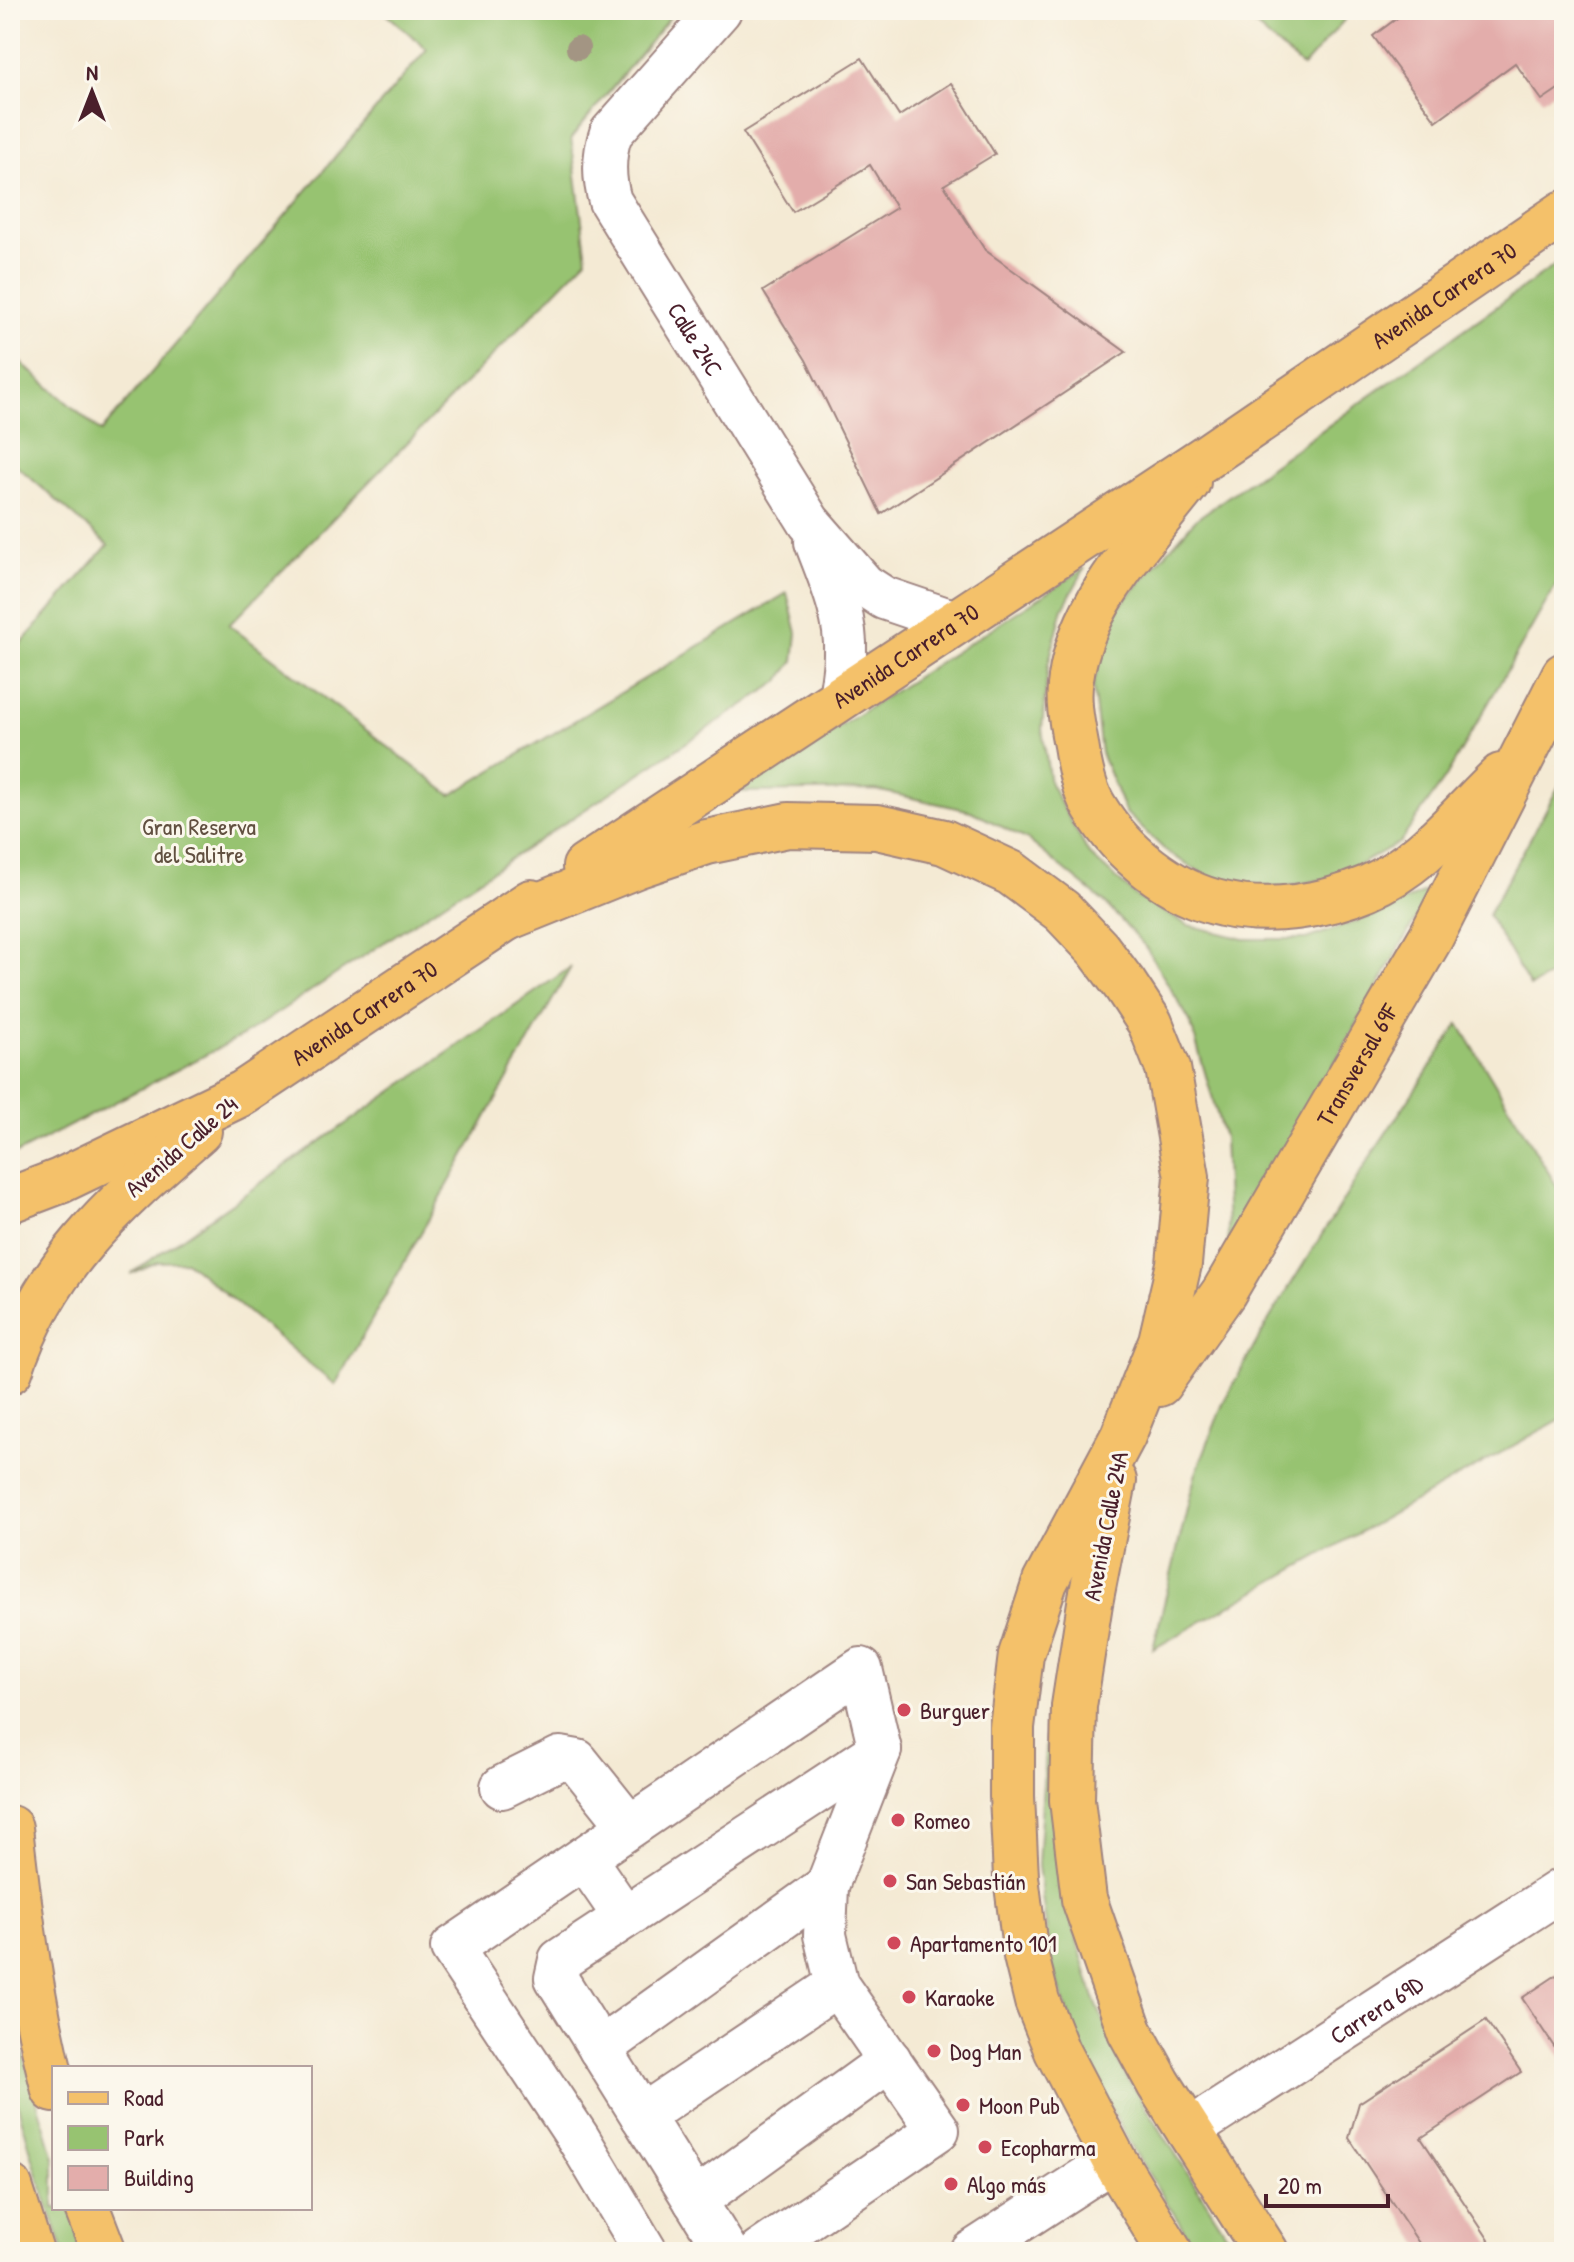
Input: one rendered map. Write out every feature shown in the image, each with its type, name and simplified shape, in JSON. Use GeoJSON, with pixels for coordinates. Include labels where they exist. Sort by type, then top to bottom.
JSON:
{"type":"FeatureCollection","features":[{"type":"Feature","properties":{"kind":"main road","name":"Avenida Carrera 70"},"geometry":{"type":"LineString","coordinates":[[243,1093],[1209,455],[1564,213]]}},
{"type":"Feature","properties":{"kind":"main road"},"geometry":{"type":"LineString","coordinates":[[1209,455],[1104,591],[1081,640],[1070,679],[1071,719],[1076,748],[1093,807],[1117,838],[1150,869],[1180,888],[1223,904],[1268,907],[1331,900],[1368,888],[1405,867],[1527,752]]}},
{"type":"Feature","properties":{"kind":"main road","name":"Transversal 69F"},"geometry":{"type":"LineString","coordinates":[[1123,1436],[1224,1292],[1431,937],[1564,675]]}},
{"type":"Feature","properties":{"kind":"main road"},"geometry":{"type":"LineString","coordinates":[[507,918],[636,866],[707,842],[788,825],[877,827],[944,842],[1011,873],[1062,911],[1098,949],[1150,1023],[1168,1068],[1187,1177],[1179,1264],[1161,1341],[1123,1436]]}},
{"type":"Feature","properties":{"kind":"main road","name":"Avenida Calle 24"},"geometry":{"type":"LineString","coordinates":[[10,1200],[60,1181],[243,1093]]}},
{"type":"Feature","properties":{"kind":"main road","name":"Avenida Calle 24"},"geometry":{"type":"LineString","coordinates":[[10,1371],[37,1305],[75,1249],[116,1203],[243,1093]]}},
{"type":"Feature","properties":{"kind":"main road","name":"Avenida Calle 24A"},"geometry":{"type":"LineString","coordinates":[[1123,1436],[1090,1603],[1074,1706],[1072,1800],[1084,1899],[1130,2031],[1188,2131],[1266,2252]]}},
{"type":"Feature","properties":{"kind":"main road","name":"Avenida Calle 24A"},"geometry":{"type":"LineString","coordinates":[[1123,1436],[1045,1582],[1021,1655],[1012,1727],[1016,1877],[1026,1956],[1037,2001],[1057,2051],[1114,2160],[1170,2252]]}},
{"type":"Feature","properties":{"kind":"main road"},"geometry":{"type":"LineString","coordinates":[[10,1828],[25,1953],[52,2082]]}},
{"type":"Feature","properties":{"kind":"main road"},"geometry":{"type":"LineString","coordinates":[[10,2187],[31,2252]]}},
{"type":"Feature","properties":{"kind":"main road"},"geometry":{"type":"LineString","coordinates":[[88,2210],[104,2252]]}},
{"type":"Feature","properties":{"kind":"street","name":"Calle 24C"},"geometry":{"type":"LineString","coordinates":[[720,10],[611,133],[605,150],[606,186],[610,201],[809,522],[864,585],[884,598],[955,622]]}},
{"type":"Feature","properties":{"kind":"street","name":"Calle 24C"},"geometry":{"type":"LineString","coordinates":[[809,522],[833,585],[841,620],[846,651],[840,698]]}},
{"type":"Feature","properties":{"kind":"street"},"geometry":{"type":"LineString","coordinates":[[646,2252],[578,2138],[452,1948],[861,1669],[880,1750],[827,1886],[825,1935],[837,1985],[938,2130],[759,2252]]}},
{"type":"Feature","properties":{"kind":"street"},"geometry":{"type":"LineString","coordinates":[[727,2252],[556,1978],[560,1960],[880,1750]]}},
{"type":"Feature","properties":{"kind":"street"},"geometry":{"type":"LineString","coordinates":[[502,1787],[560,1758],[577,1761],[629,1826]]}},
{"type":"Feature","properties":{"kind":"street"},"geometry":{"type":"LineString","coordinates":[[584,1858],[624,1916]]}},
{"type":"Feature","properties":{"kind":"street"},"geometry":{"type":"LineString","coordinates":[[600,2049],[827,1886]]}},
{"type":"Feature","properties":{"kind":"street","name":"Carrera 69D"},"geometry":{"type":"LineString","coordinates":[[1188,2131],[1564,1888]]}},
{"type":"Feature","properties":{"kind":"street"},"geometry":{"type":"LineString","coordinates":[[642,2116],[837,1985]]}},
{"type":"Feature","properties":{"kind":"street"},"geometry":{"type":"LineString","coordinates":[[695,2201],[890,2060]]}},
{"type":"Feature","properties":{"kind":"street"},"geometry":{"type":"LineString","coordinates":[[972,2252],[1114,2160]]}},
{"type":"Feature","properties":{"kind":"green space","name":"Gran Reserva del Salitre"},"geometry":{"type":"Polygon","coordinates":[[[382,10],[676,10],[571,138],[587,259],[229,625],[451,795],[787,593],[797,633],[794,661],[778,682],[244,1035],[10,1157],[10,656],[108,545],[10,460],[10,353],[101,432],[427,49],[382,10]]]}},
{"type":"Feature","properties":{"kind":"green space"},"geometry":{"type":"Polygon","coordinates":[[[1237,10],[1353,10],[1303,67],[1237,10]]]}},
{"type":"Feature","properties":{"kind":"green space"},"geometry":{"type":"Polygon","coordinates":[[[1564,259],[1564,571],[1446,777],[1400,842],[1337,877],[1278,888],[1217,882],[1167,852],[1125,812],[1101,753],[1093,686],[1112,615],[1195,520],[1564,259]]]}},
{"type":"Feature","properties":{"kind":"green space"},"geometry":{"type":"Polygon","coordinates":[[[1085,568],[1063,608],[1048,665],[1042,729],[1050,784],[1089,854],[1138,898],[1188,925],[1244,939],[1306,939],[1375,915],[1433,888],[1229,1251],[1224,1138],[1190,1021],[1145,946],[1104,902],[1028,840],[971,811],[876,790],[739,792],[1085,568]]]}},
{"type":"Feature","properties":{"kind":"green space"},"geometry":{"type":"Polygon","coordinates":[[[1564,777],[1564,968],[1530,987],[1488,915],[1564,777]]]}},
{"type":"Feature","properties":{"kind":"green space"},"geometry":{"type":"Polygon","coordinates":[[[571,967],[335,1385],[186,1261],[157,1262],[130,1274],[571,967]]]}},
{"type":"Feature","properties":{"kind":"green space"},"geometry":{"type":"Polygon","coordinates":[[[1459,1024],[1564,1198],[1564,1417],[1153,1649],[1195,1476],[1224,1401],[1270,1318],[1372,1154],[1459,1024]]]}},
{"type":"Feature","properties":{"kind":"green space"},"geometry":{"type":"Polygon","coordinates":[[[1047,1718],[1056,1811],[1073,1926],[1093,1995],[1123,2071],[1238,2252],[1198,2252],[1133,2149],[1083,2057],[1051,1962],[1038,1866],[1047,1718]]]}},
{"type":"Feature","properties":{"kind":"green space"},"geometry":{"type":"Polygon","coordinates":[[[10,1988],[25,2061],[52,2151],[52,2210],[70,2210],[89,2252],[64,2252],[10,2078],[10,1988]]]}},
{"type":"Feature","properties":{"kind":"building"},"geometry":{"type":"Polygon","coordinates":[[[1408,10],[1564,10],[1564,85],[1542,100],[1515,63],[1436,121],[1373,36],[1408,10]]]}},
{"type":"Feature","properties":{"kind":"building"},"geometry":{"type":"Polygon","coordinates":[[[862,58],[899,116],[951,83],[995,154],[944,185],[985,250],[1126,352],[881,514],[806,360],[763,291],[896,208],[870,165],[793,212],[743,132],[862,58]]]}},
{"type":"Feature","properties":{"kind":"building"},"geometry":{"type":"Polygon","coordinates":[[[1564,1970],[1564,2062],[1522,1998],[1564,1970]]]}},
{"type":"Feature","properties":{"kind":"building"},"geometry":{"type":"Polygon","coordinates":[[[1486,2020],[1521,2072],[1421,2138],[1497,2252],[1425,2252],[1349,2138],[1359,2103],[1486,2020]]]}},
{"type":"Feature","properties":{"kind":"place","name":"Burguer"},"geometry":{"type":"Point","coordinates":[904,1710]}},
{"type":"Feature","properties":{"kind":"place","name":"Romeo"},"geometry":{"type":"Point","coordinates":[898,1820]}},
{"type":"Feature","properties":{"kind":"place","name":"San Sebastián"},"geometry":{"type":"Point","coordinates":[890,1881]}},
{"type":"Feature","properties":{"kind":"place","name":"Apartamento 101"},"geometry":{"type":"Point","coordinates":[894,1943]}},
{"type":"Feature","properties":{"kind":"place","name":"Karaoke"},"geometry":{"type":"Point","coordinates":[909,1997]}},
{"type":"Feature","properties":{"kind":"place","name":"Dog Man"},"geometry":{"type":"Point","coordinates":[934,2051]}},
{"type":"Feature","properties":{"kind":"place","name":"Moon Pub"},"geometry":{"type":"Point","coordinates":[963,2105]}},
{"type":"Feature","properties":{"kind":"place","name":"Ecopharma"},"geometry":{"type":"Point","coordinates":[985,2147]}},
{"type":"Feature","properties":{"kind":"place","name":"Algo más"},"geometry":{"type":"Point","coordinates":[951,2184]}}]}
